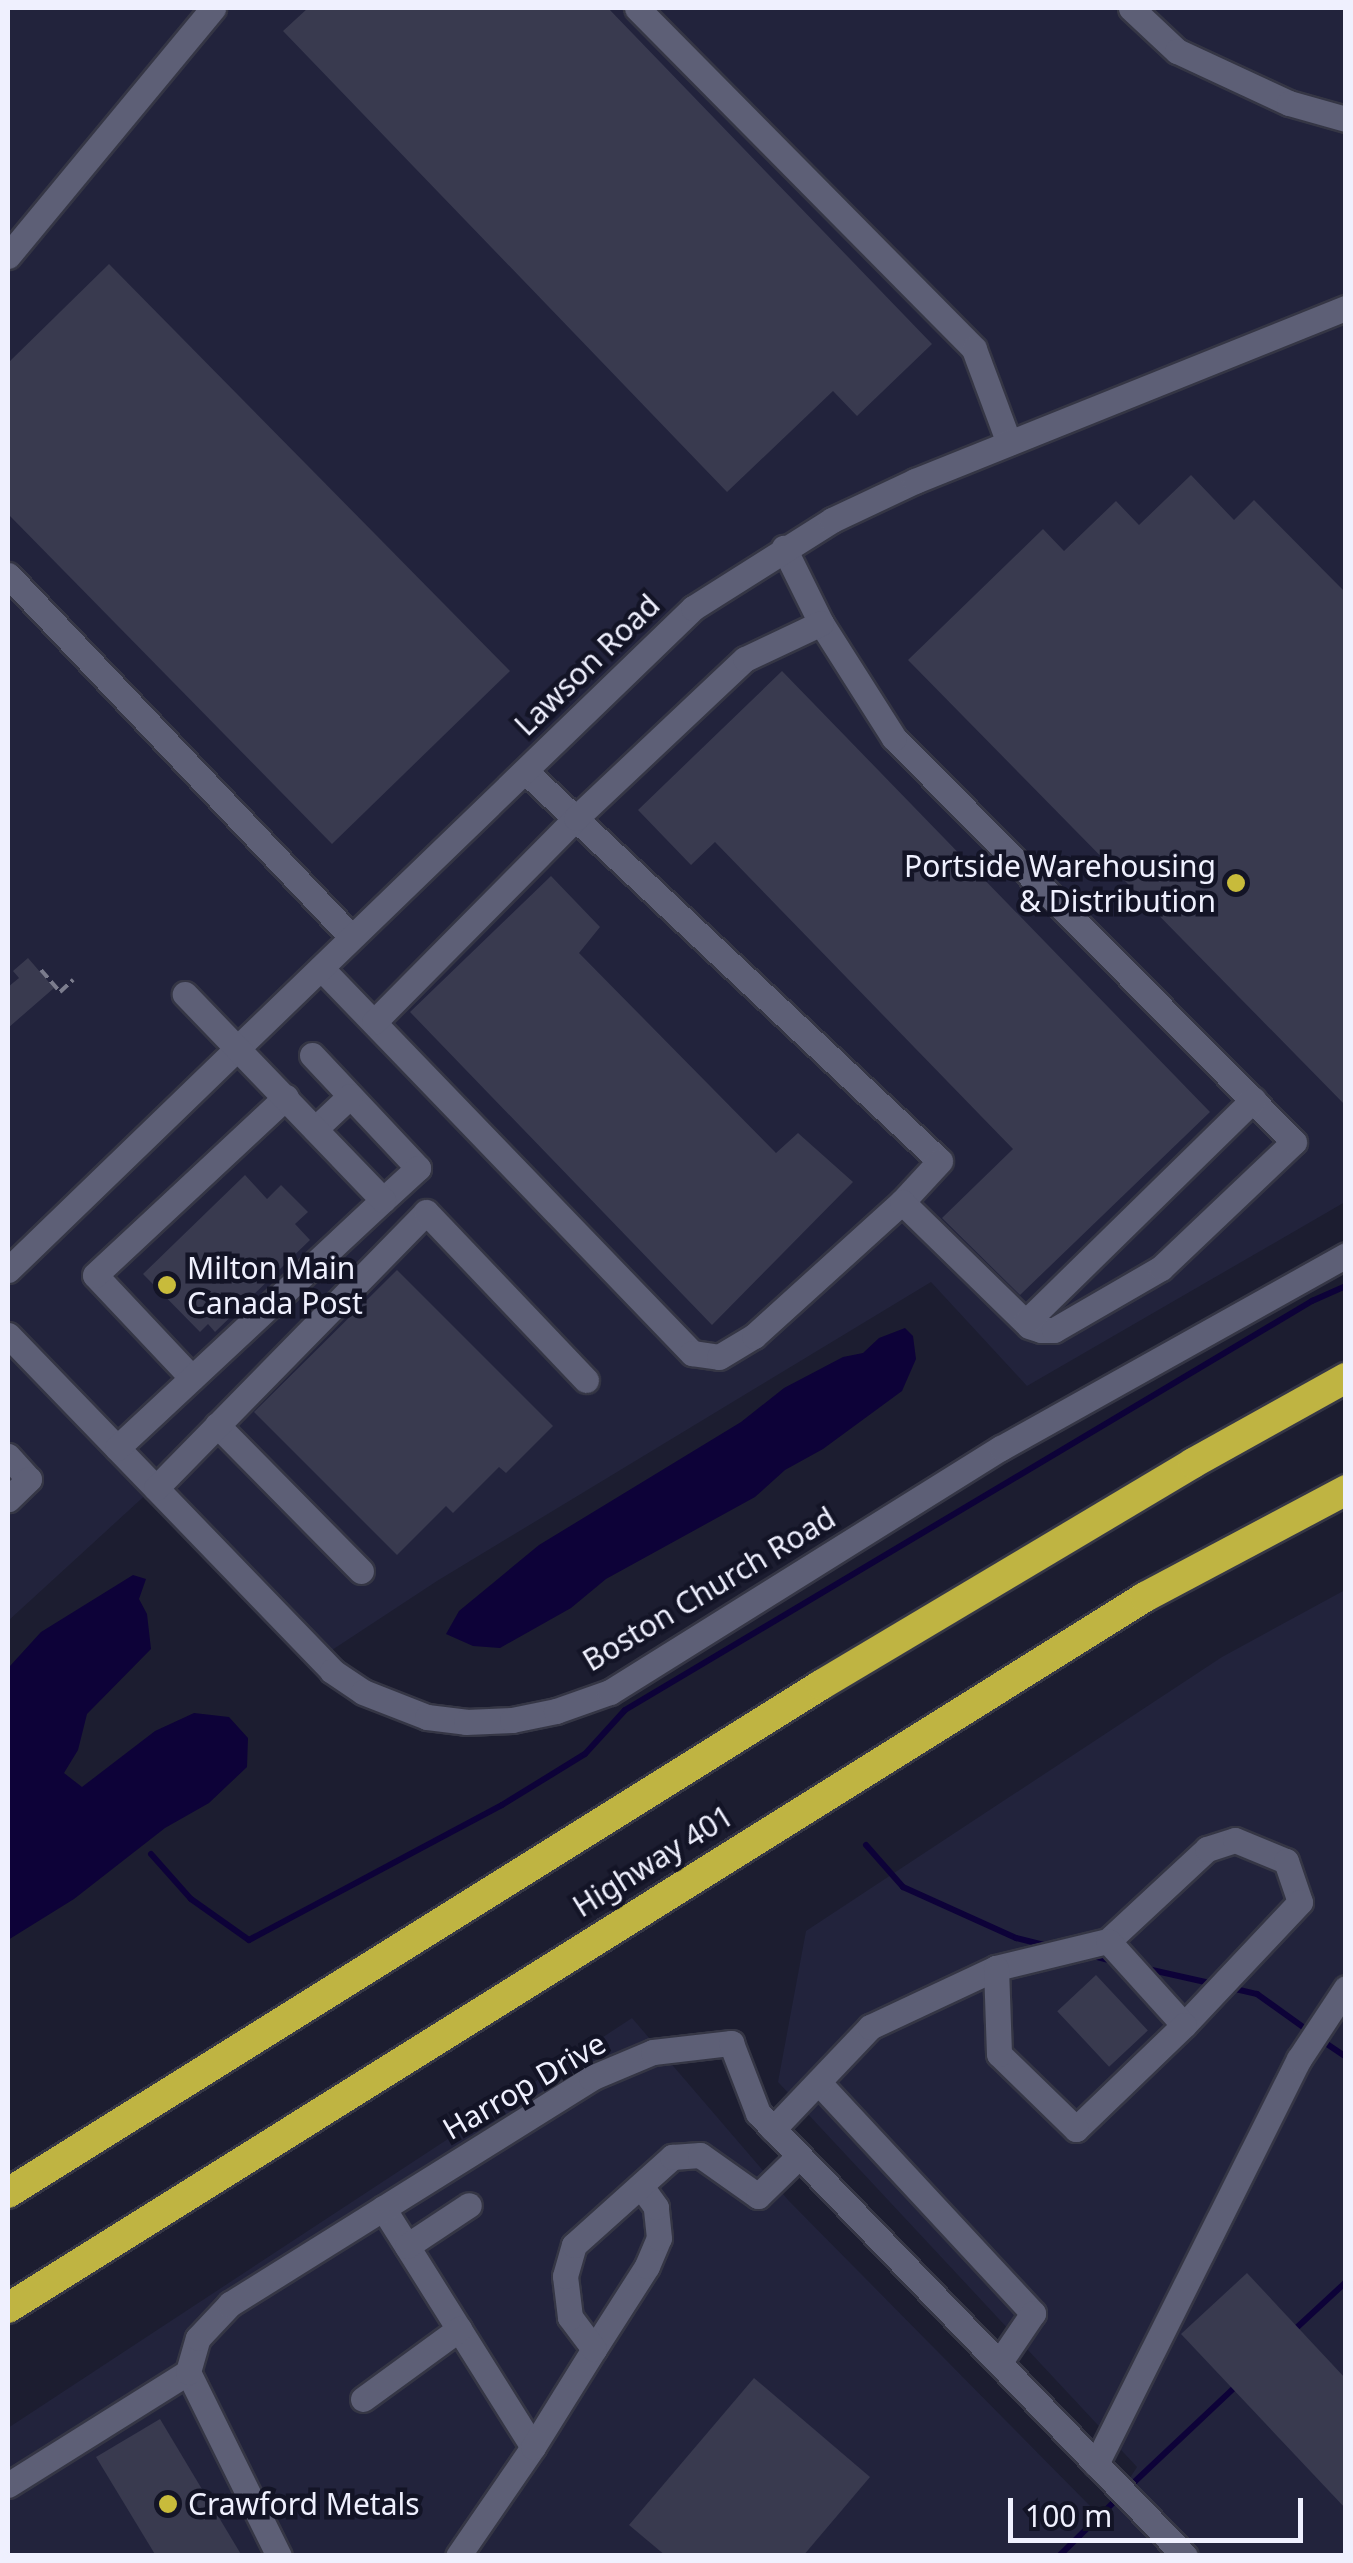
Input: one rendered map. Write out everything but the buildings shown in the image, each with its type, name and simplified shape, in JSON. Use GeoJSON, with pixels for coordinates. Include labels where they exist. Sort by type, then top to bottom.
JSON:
{"type":"FeatureCollection","features":[{"type":"Feature","properties":{"kind":"highway","name":"Highway 401"},"geometry":{"type":"LineString","coordinates":[[8,2193],[821,1685],[1193,1463],[1346,1378]]}},
{"type":"Feature","properties":{"kind":"highway","name":"Highway 401"},"geometry":{"type":"LineString","coordinates":[[8,2308],[1128,1607],[1346,1490]]}},
{"type":"Feature","properties":{"kind":"street"},"geometry":{"type":"LineString","coordinates":[[8,256],[213,8]]}},
{"type":"Feature","properties":{"kind":"street"},"geometry":{"type":"LineString","coordinates":[[637,8],[974,350],[1009,443]]}},
{"type":"Feature","properties":{"kind":"street"},"geometry":{"type":"LineString","coordinates":[[1130,8],[1177,51],[1289,103],[1346,119]]}},
{"type":"Feature","properties":{"kind":"street","name":"Lawson Road"},"geometry":{"type":"LineString","coordinates":[[8,1270],[693,608],[784,548],[865,504],[1346,308]]}},
{"type":"Feature","properties":{"kind":"street"},"geometry":{"type":"LineString","coordinates":[[784,548],[821,624],[894,738],[1294,1142],[1161,1268],[1054,1330],[1026,1322],[902,1202]]}},
{"type":"Feature","properties":{"kind":"street"},"geometry":{"type":"LineString","coordinates":[[8,575],[352,937]]}},
{"type":"Feature","properties":{"kind":"street"},"geometry":{"type":"LineString","coordinates":[[374,1022],[576,818],[745,659],[821,624]]}},
{"type":"Feature","properties":{"kind":"street"},"geometry":{"type":"LineString","coordinates":[[321,968],[692,1353],[719,1358],[754,1336],[902,1202],[940,1161],[524,770]]}},
{"type":"Feature","properties":{"kind":"street"},"geometry":{"type":"LineString","coordinates":[[185,994],[382,1200]]}},
{"type":"Feature","properties":{"kind":"street"},"geometry":{"type":"LineString","coordinates":[[117,1448],[418,1168],[312,1055]]}},
{"type":"Feature","properties":{"kind":"street"},"geometry":{"type":"LineString","coordinates":[[315,1129],[350,1096]]}},
{"type":"Feature","properties":{"kind":"street"},"geometry":{"type":"LineString","coordinates":[[192,1378],[95,1275],[286,1097]]}},
{"type":"Feature","properties":{"kind":"street"},"geometry":{"type":"LineString","coordinates":[[1026,1322],[1253,1100]]}},
{"type":"Feature","properties":{"kind":"street"},"geometry":{"type":"LineString","coordinates":[[156,1488],[426,1212],[586,1380]]}},
{"type":"Feature","properties":{"kind":"street","name":"Boston Church Road"},"geometry":{"type":"LineString","coordinates":[[8,1335],[332,1670],[363,1692],[427,1717],[466,1722],[512,1720],[556,1711],[610,1692],[1001,1448],[1346,1255]]}},
{"type":"Feature","properties":{"kind":"street"},"geometry":{"type":"LineString","coordinates":[[217,1426],[361,1571]]}},
{"type":"Feature","properties":{"kind":"street"},"geometry":{"type":"LineString","coordinates":[[8,1456],[29,1479],[8,1499]]}},
{"type":"Feature","properties":{"kind":"street"},"geometry":{"type":"LineString","coordinates":[[773,2128],[820,2084],[870,2027],[996,1968],[1108,1941],[1206,1849],[1234,1840],[1286,1861],[1300,1902],[1184,2025],[1076,2128],[999,2054],[996,1968]]}},
{"type":"Feature","properties":{"kind":"street"},"geometry":{"type":"LineString","coordinates":[[1108,1941],[1184,2025]]}},
{"type":"Feature","properties":{"kind":"street"},"geometry":{"type":"LineString","coordinates":[[1096,2464],[1298,2058],[1346,1988]]}},
{"type":"Feature","properties":{"kind":"street","name":"Harrop Drive"},"geometry":{"type":"LineString","coordinates":[[188,2372],[198,2338],[230,2304],[591,2078],[653,2052],[731,2042],[758,2113],[1096,2464],[1170,2550]]}},
{"type":"Feature","properties":{"kind":"street"},"geometry":{"type":"LineString","coordinates":[[820,2084],[1033,2312],[999,2363]]}},
{"type":"Feature","properties":{"kind":"street"},"geometry":{"type":"LineString","coordinates":[[594,2350],[570,2316],[567,2259],[574,2244],[672,2156],[700,2155],[758,2196],[799,2156]]}},
{"type":"Feature","properties":{"kind":"street"},"geometry":{"type":"LineString","coordinates":[[458,2556],[648,2266],[660,2238],[656,2208],[641,2186]]}},
{"type":"Feature","properties":{"kind":"street"},"geometry":{"type":"LineString","coordinates":[[407,2246],[469,2206]]}},
{"type":"Feature","properties":{"kind":"street"},"geometry":{"type":"LineString","coordinates":[[383,2208],[533,2447]]}},
{"type":"Feature","properties":{"kind":"street"},"geometry":{"type":"LineString","coordinates":[[363,2399],[459,2329]]}},
{"type":"Feature","properties":{"kind":"street"},"geometry":{"type":"LineString","coordinates":[[8,2485],[188,2372],[279,2556]]}},
{"type":"Feature","properties":{"kind":"path"},"geometry":{"type":"LineString","coordinates":[[41,970],[60,992],[73,980]]}},
{"type":"Feature","properties":{"kind":"shaded area"},"geometry":{"type":"Polygon","coordinates":[[[8,8],[1345,8],[1345,1202],[1027,1386],[931,1282],[437,1581],[329,1652],[163,1479],[8,1621],[8,8]]]}},
{"type":"Feature","properties":{"kind":"shaded area"},"geometry":{"type":"Polygon","coordinates":[[[905,1328],[913,1336],[916,1359],[902,1391],[823,1449],[785,1470],[755,1497],[606,1579],[571,1608],[500,1648],[473,1646],[446,1634],[459,1611],[539,1545],[741,1422],[784,1388],[843,1357],[863,1353],[879,1338],[905,1328]]]}},
{"type":"Feature","properties":{"kind":"shaded area"},"geometry":{"type":"Polygon","coordinates":[[[133,1575],[146,1579],[139,1599],[147,1614],[151,1649],[87,1714],[78,1750],[64,1773],[82,1787],[155,1731],[194,1713],[229,1717],[248,1738],[247,1767],[209,1803],[165,1828],[74,1899],[8,1940],[10,1666],[41,1632],[133,1575]]]}},
{"type":"Feature","properties":{"kind":"shaded area"},"geometry":{"type":"Polygon","coordinates":[[[1345,1590],[1345,2555],[8,2556],[8,2428],[632,2018],[789,2201],[1103,2519],[1137,2467],[778,2082],[806,1931],[1222,1657],[1345,1590]]]}},
{"type":"Feature","properties":{"kind":"waterway"},"geometry":{"type":"LineString","coordinates":[[151,1854],[191,1899],[249,1940],[502,1805],[585,1754],[625,1710],[1312,1301],[1346,1286]]}},
{"type":"Feature","properties":{"kind":"waterway"},"geometry":{"type":"LineString","coordinates":[[866,1845],[903,1887],[1016,1938],[1048,1946]]}},
{"type":"Feature","properties":{"kind":"waterway"},"geometry":{"type":"LineString","coordinates":[[1090,1955],[1116,1962]]}},
{"type":"Feature","properties":{"kind":"waterway"},"geometry":{"type":"LineString","coordinates":[[1143,1968],[1214,1984]]}},
{"type":"Feature","properties":{"kind":"waterway"},"geometry":{"type":"LineString","coordinates":[[1231,1988],[1257,1994],[1310,2032]]}},
{"type":"Feature","properties":{"kind":"waterway"},"geometry":{"type":"LineString","coordinates":[[1321,2040],[1346,2057]]}},
{"type":"Feature","properties":{"kind":"waterway"},"geometry":{"type":"LineString","coordinates":[[1292,2332],[1346,2282]]}},
{"type":"Feature","properties":{"kind":"waterway"},"geometry":{"type":"LineString","coordinates":[[1129,2487],[1236,2386]]}},
{"type":"Feature","properties":{"kind":"waterway"},"geometry":{"type":"LineString","coordinates":[[1059,2556],[1120,2496]]}},
{"type":"Feature","properties":{"kind":"place","name":"Portside Warehousing & Distribution"},"geometry":{"type":"Point","coordinates":[1236,883]}},
{"type":"Feature","properties":{"kind":"place","name":"Milton Main Canada Post"},"geometry":{"type":"Point","coordinates":[167,1285]}},
{"type":"Feature","properties":{"kind":"place","name":"Crawford Metals"},"geometry":{"type":"Point","coordinates":[168,2504]}}]}
